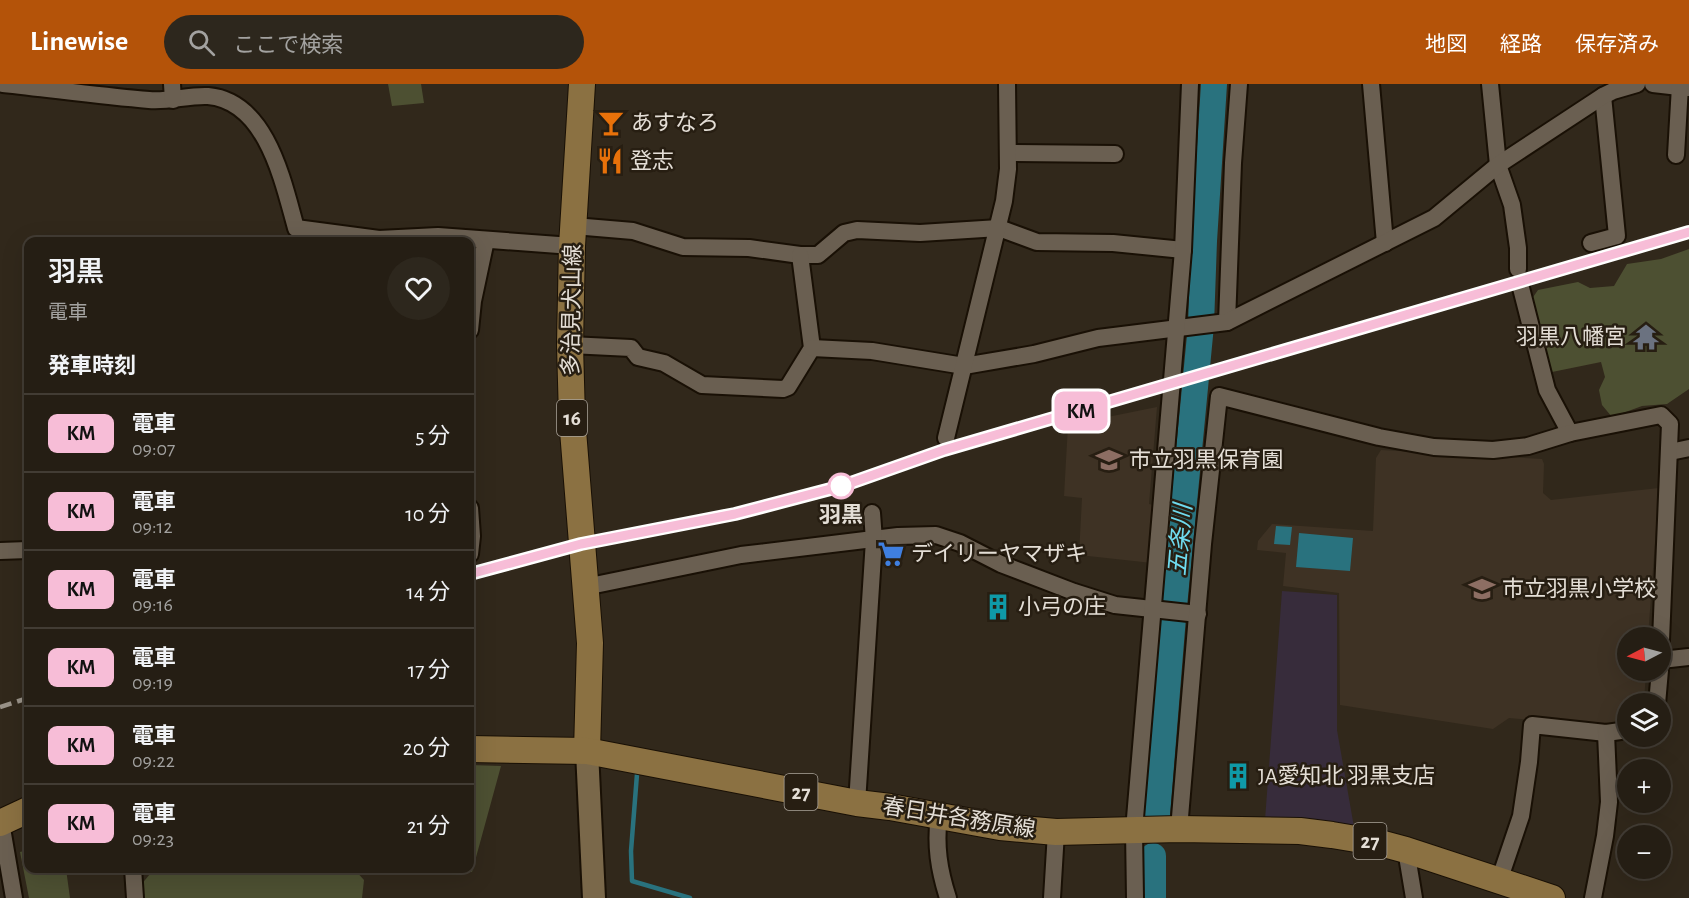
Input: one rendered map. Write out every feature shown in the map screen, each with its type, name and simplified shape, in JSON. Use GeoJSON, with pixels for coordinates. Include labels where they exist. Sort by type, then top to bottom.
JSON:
{"type":"FeatureCollection","features":[{"type":"Feature","properties":{"kind":"main road","name":"多治見犬山線"},"geometry":{"type":"LineString","coordinates":[[582,84],[573,236],[570,345],[572,418],[590,643],[587,751]]}},
{"type":"Feature","properties":{"kind":"main road","name":"春日井各務原線"},"geometry":{"type":"LineString","coordinates":[[474,749],[587,751],[857,803],[1000,827],[1056,832],[1179,829],[1300,831],[1380,843],[1552,898]]}},
{"type":"Feature","properties":{"kind":"main road"},"geometry":{"type":"LineString","coordinates":[[587,751],[594,898]]}},
{"type":"Feature","properties":{"kind":"main road"},"geometry":{"type":"LineString","coordinates":[[1,822],[24,812]]}},
{"type":"Feature","properties":{"kind":"street"},"geometry":{"type":"LineString","coordinates":[[3,84],[151,100],[173,92],[223,99],[236,105],[268,142],[279,168],[296,228],[364,237]]}},
{"type":"Feature","properties":{"kind":"street"},"geometry":{"type":"LineString","coordinates":[[946,438],[1004,201],[1008,153],[1007,84]]}},
{"type":"Feature","properties":{"kind":"street"},"geometry":{"type":"LineString","coordinates":[[1135,898],[1134,830],[1179,326],[1190,84]]}},
{"type":"Feature","properties":{"kind":"street"},"geometry":{"type":"LineString","coordinates":[[1223,322],[1239,84]]}},
{"type":"Feature","properties":{"kind":"street"},"geometry":{"type":"LineString","coordinates":[[1371,84],[1385,243]]}},
{"type":"Feature","properties":{"kind":"street"},"geometry":{"type":"LineString","coordinates":[[1490,84],[1498,165],[1512,205],[1518,248],[1518,269]]}},
{"type":"Feature","properties":{"kind":"street"},"geometry":{"type":"LineString","coordinates":[[812,348],[872,351],[964,366],[1034,354],[1098,338],[1223,322],[1434,218],[1498,165],[1609,90],[1637,84]]}},
{"type":"Feature","properties":{"kind":"street"},"geometry":{"type":"LineString","coordinates":[[1653,84],[1684,87],[1676,155]]}},
{"type":"Feature","properties":{"kind":"street"},"geometry":{"type":"LineString","coordinates":[[1591,243],[1617,236],[1609,90]]}},
{"type":"Feature","properties":{"kind":"street"},"geometry":{"type":"LineString","coordinates":[[1008,153],[1115,154]]}},
{"type":"Feature","properties":{"kind":"street"},"geometry":{"type":"LineString","coordinates":[[474,239],[573,236],[633,231],[683,247],[749,248],[800,255],[818,255],[844,233],[857,230],[920,233],[999,228],[1037,242],[1113,243],[1183,250]]}},
{"type":"Feature","properties":{"kind":"street"},"geometry":{"type":"LineString","coordinates":[[418,237],[450,237]]}},
{"type":"Feature","properties":{"kind":"street"},"geometry":{"type":"LineString","coordinates":[[474,296],[486,240]]}},
{"type":"Feature","properties":{"kind":"street"},"geometry":{"type":"LineString","coordinates":[[570,345],[631,348],[638,357],[664,363],[702,385],[783,389],[788,387],[812,348],[800,255]]}},
{"type":"Feature","properties":{"kind":"street"},"geometry":{"type":"LineString","coordinates":[[1521,288],[1547,390],[1570,433]]}},
{"type":"Feature","properties":{"kind":"street"},"geometry":{"type":"LineString","coordinates":[[1179,829],[1203,544],[1219,396],[1379,437],[1434,447],[1493,450],[1528,446],[1570,433],[1661,415],[1670,424],[1662,627]]}},
{"type":"Feature","properties":{"kind":"street"},"geometry":{"type":"LineString","coordinates":[[1670,452],[1689,448]]}},
{"type":"Feature","properties":{"kind":"street"},"geometry":{"type":"LineString","coordinates":[[857,803],[874,540],[872,513]]}},
{"type":"Feature","properties":{"kind":"street"},"geometry":{"type":"LineString","coordinates":[[585,587],[741,555],[898,536],[936,535],[960,543],[1001,564],[1115,605],[1198,614]]}},
{"type":"Feature","properties":{"kind":"street"},"geometry":{"type":"LineString","coordinates":[[0,551],[24,550]]}},
{"type":"Feature","properties":{"kind":"street"},"geometry":{"type":"LineString","coordinates":[[1671,660],[1689,657]]}},
{"type":"Feature","properties":{"kind":"street"},"geometry":{"type":"LineString","coordinates":[[1500,881],[1521,816],[1532,725],[1606,733],[1617,732]]}},
{"type":"Feature","properties":{"kind":"street"},"geometry":{"type":"LineString","coordinates":[[1593,898],[1609,802],[1606,733]]}},
{"type":"Feature","properties":{"kind":"street"},"geometry":{"type":"LineString","coordinates":[[939,816],[936,845],[941,877],[948,898]]}},
{"type":"Feature","properties":{"kind":"street"},"geometry":{"type":"LineString","coordinates":[[1,822],[14,898]]}},
{"type":"Feature","properties":{"kind":"street"},"geometry":{"type":"LineString","coordinates":[[1052,898],[1056,832]]}},
{"type":"Feature","properties":{"kind":"street"},"geometry":{"type":"LineString","coordinates":[[1406,850],[1414,898]]}},
{"type":"Feature","properties":{"kind":"street"},"geometry":{"type":"LineString","coordinates":[[133,873],[135,898]]}},
{"type":"Feature","properties":{"kind":"shaded area","name":"市立羽黒保育園"},"geometry":{"type":"Polygon","coordinates":[[[1157,407],[1149,504],[1157,506],[1152,563],[1079,555],[1082,498],[1064,496],[1068,425],[1157,407]]]}},
{"type":"Feature","properties":{"kind":"shaded area","name":"市立羽黒小学校"},"geometry":{"type":"Polygon","coordinates":[[[1381,450],[1542,459],[1544,464],[1543,493],[1551,500],[1659,488],[1649,627],[1617,627],[1617,681],[1645,681],[1645,693],[1617,693],[1617,728],[1509,718],[1493,729],[1340,705],[1339,593],[1283,586],[1286,553],[1257,550],[1258,541],[1272,524],[1373,531],[1376,458],[1381,450]]]}},
{"type":"Feature","properties":{"kind":"shaded area"},"geometry":{"type":"Polygon","coordinates":[[[1282,591],[1337,595],[1337,730],[1354,827],[1265,820],[1282,591]]]}},
{"type":"Feature","properties":{"kind":"green space"},"geometry":{"type":"Polygon","coordinates":[[[388,84],[421,84],[424,103],[392,106],[388,84]]]}},
{"type":"Feature","properties":{"kind":"green space"},"geometry":{"type":"Polygon","coordinates":[[[1689,249],[1689,389],[1667,404],[1642,406],[1612,417],[1602,405],[1599,390],[1605,377],[1601,362],[1552,372],[1540,346],[1529,303],[1538,290],[1578,282],[1590,288],[1614,286],[1627,264],[1661,259],[1689,249]]]}},
{"type":"Feature","properties":{"kind":"green space"},"geometry":{"type":"Polygon","coordinates":[[[474,765],[501,766],[474,865],[474,765]]]}},
{"type":"Feature","properties":{"kind":"green space"},"geometry":{"type":"Polygon","coordinates":[[[24,851],[24,872],[20,852],[24,851]]]}},
{"type":"Feature","properties":{"kind":"green space"},"geometry":{"type":"Polygon","coordinates":[[[24,873],[67,873],[70,898],[29,898],[24,873]]]}},
{"type":"Feature","properties":{"kind":"green space"},"geometry":{"type":"Polygon","coordinates":[[[151,873],[358,873],[364,880],[362,898],[143,898],[140,886],[151,873]]]}},
{"type":"Feature","properties":{"kind":"water"},"geometry":{"type":"Polygon","coordinates":[[[1276,526],[1292,527],[1290,545],[1274,544],[1276,526]]]}},
{"type":"Feature","properties":{"kind":"water"},"geometry":{"type":"Polygon","coordinates":[[[1299,533],[1353,538],[1350,571],[1296,567],[1299,533]]]}},
{"type":"Feature","properties":{"kind":"waterway","name":"五条川"},"geometry":{"type":"LineString","coordinates":[[1157,815],[1201,325],[1214,84]]}},
{"type":"Feature","properties":{"kind":"waterway"},"geometry":{"type":"LineString","coordinates":[[637,774],[631,851],[632,881],[690,898]]}},
{"type":"Feature","properties":{"kind":"waterway","name":"五条川"},"geometry":{"type":"LineString","coordinates":[[1153,856],[1153,898]]}},
{"type":"Feature","properties":{"kind":"railway"},"geometry":{"type":"LineString","coordinates":[[474,573],[581,544],[714,519],[842,486],[944,450],[1689,232]]}},
{"type":"Feature","properties":{"kind":"railway"},"geometry":{"type":"LineString","coordinates":[[0,707],[24,699]]}},
{"type":"Feature","properties":{"kind":"train","name":"KM"},"geometry":{"type":"LineString","coordinates":[[474,573],[581,544],[714,519],[842,486],[944,450],[1689,232]]}},
{"type":"Feature","properties":{"kind":"place","name":"あすなろ"},"geometry":{"type":"Point","coordinates":[611,123]}},
{"type":"Feature","properties":{"kind":"place","name":"登志"},"geometry":{"type":"Point","coordinates":[610,161]}},
{"type":"Feature","properties":{"kind":"place","name":"羽黒八幡宮"},"geometry":{"type":"Point","coordinates":[1646,337]}},
{"type":"Feature","properties":{"kind":"place","name":"市立羽黒保育園"},"geometry":{"type":"Point","coordinates":[1109,460]}},
{"type":"Feature","properties":{"kind":"place","name":"羽黒"},"geometry":{"type":"Point","coordinates":[841,486]}},
{"type":"Feature","properties":{"kind":"place","name":"デイリーヤマザキ"},"geometry":{"type":"Point","coordinates":[891,554]}},
{"type":"Feature","properties":{"kind":"place","name":"市立羽黒小学校"},"geometry":{"type":"Point","coordinates":[1482,589]}},
{"type":"Feature","properties":{"kind":"place","name":"小弓の庄"},"geometry":{"type":"Point","coordinates":[998,607]}},
{"type":"Feature","properties":{"kind":"place","name":"JA愛知北 羽黒支店"},"geometry":{"type":"Point","coordinates":[1238,776]}}]}
